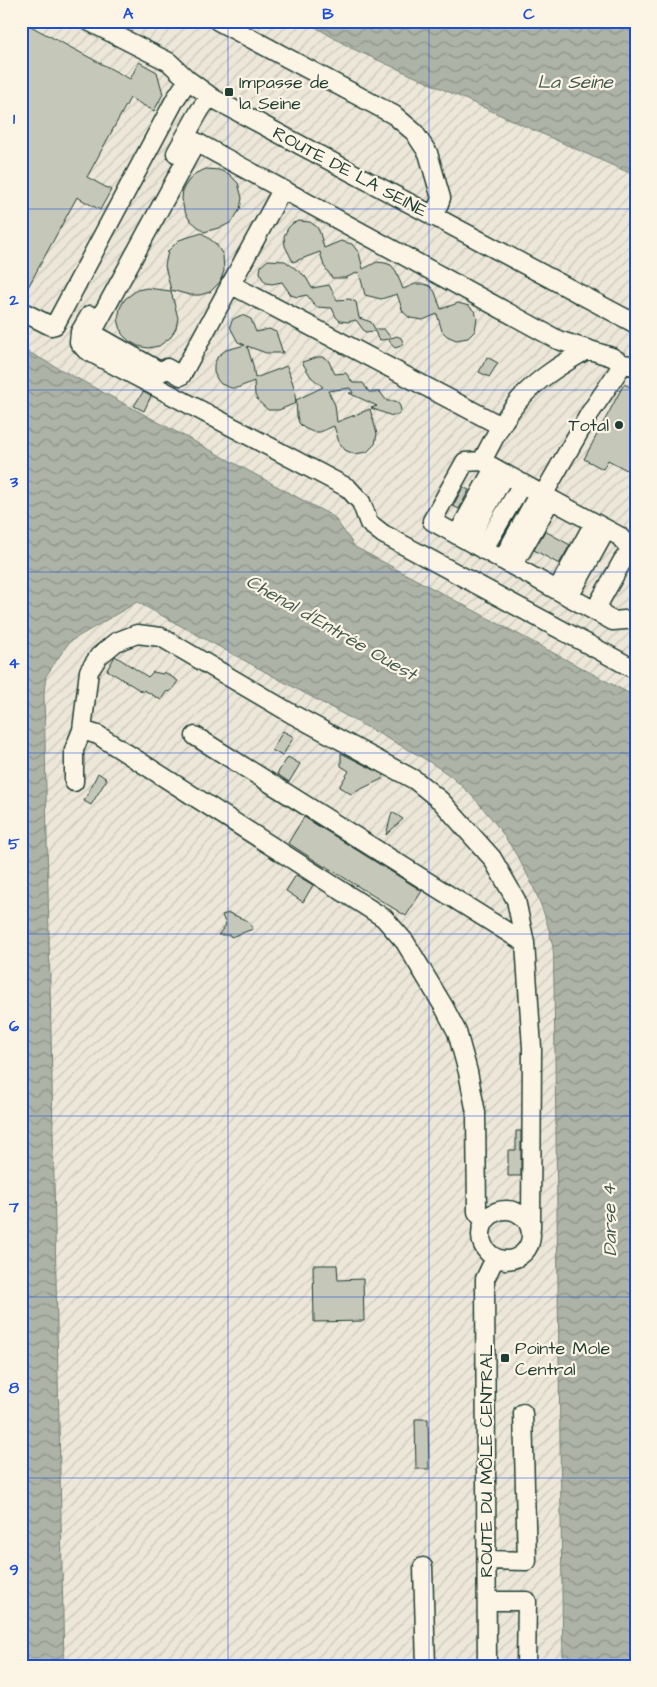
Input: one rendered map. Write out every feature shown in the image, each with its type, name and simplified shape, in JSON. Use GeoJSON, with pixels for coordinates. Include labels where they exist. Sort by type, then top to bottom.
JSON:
{"type":"FeatureCollection","features":[{"type":"Feature","properties":{"kind":"street","name":"ROUTE DE LA SEINE"},"geometry":{"type":"LineString","coordinates":[[88,21],[169,62],[188,80],[212,98],[636,324]]}},
{"type":"Feature","properties":{"kind":"street","name":"ROUTE DE LA SEINE"},"geometry":{"type":"LineString","coordinates":[[218,21],[394,115],[414,132],[428,153],[441,198],[434,217]]}},
{"type":"Feature","properties":{"kind":"street"},"geometry":{"type":"LineString","coordinates":[[21,311],[51,326],[56,325],[176,98],[188,80]]}},
{"type":"Feature","properties":{"kind":"street"},"geometry":{"type":"LineString","coordinates":[[212,98],[200,110],[80,332],[79,342],[86,350],[348,488],[361,502],[370,523],[383,534],[636,670]]}},
{"type":"Feature","properties":{"kind":"street"},"geometry":{"type":"LineString","coordinates":[[282,190],[181,376],[166,368],[161,372],[92,333],[196,142],[558,340],[612,357],[629,365],[590,413],[508,563]]}},
{"type":"Feature","properties":{"kind":"street"},"geometry":{"type":"LineString","coordinates":[[230,284],[501,426]]}},
{"type":"Feature","properties":{"kind":"street"},"geometry":{"type":"LineString","coordinates":[[462,538],[493,468],[501,426],[518,400],[548,374],[588,349]]}},
{"type":"Feature","properties":{"kind":"street"},"geometry":{"type":"LineString","coordinates":[[635,554],[619,536],[493,468],[465,462],[432,521],[613,621],[636,619]]}},
{"type":"Feature","properties":{"kind":"street"},"geometry":{"type":"LineString","coordinates":[[484,550],[522,484]]}},
{"type":"Feature","properties":{"kind":"street"},"geometry":{"type":"LineString","coordinates":[[563,593],[600,526]]}},
{"type":"Feature","properties":{"kind":"street"},"geometry":{"type":"LineString","coordinates":[[601,614],[600,601],[623,560],[627,555],[635,554]]}},
{"type":"Feature","properties":{"kind":"street"},"geometry":{"type":"LineString","coordinates":[[74,782],[74,750],[82,730],[89,671],[99,656],[116,642],[137,634],[161,637],[292,714],[415,780],[435,796],[464,825],[492,858],[516,900],[525,943],[532,1048],[532,1237],[530,1245],[525,1252],[511,1260],[495,1258],[483,1246],[481,1229],[490,1215],[498,1211],[514,1211],[522,1215],[531,1229]]}},
{"type":"Feature","properties":{"kind":"street"},"geometry":{"type":"LineString","coordinates":[[82,730],[98,735],[384,918],[405,942],[457,1032],[468,1072],[476,1113],[477,1212],[485,1222]]}},
{"type":"Feature","properties":{"kind":"street"},"geometry":{"type":"LineString","coordinates":[[195,736],[525,943]]}},
{"type":"Feature","properties":{"kind":"street","name":"ROUTE DU MÔLE CENTRAL"},"geometry":{"type":"LineString","coordinates":[[487,1666],[485,1279],[495,1258]]}},
{"type":"Feature","properties":{"kind":"street"},"geometry":{"type":"LineString","coordinates":[[487,1560],[527,1561],[523,1413]]}},
{"type":"Feature","properties":{"kind":"street"},"geometry":{"type":"LineString","coordinates":[[423,1567],[426,1666]]}},
{"type":"Feature","properties":{"kind":"street"},"geometry":{"type":"LineString","coordinates":[[486,1601],[527,1601],[526,1666]]}},
{"type":"Feature","properties":{"kind":"shaded area"},"geometry":{"type":"Polygon","coordinates":[[[21,21],[305,21],[351,48],[636,176],[636,697],[355,547],[334,517],[21,348],[21,21]]]}},
{"type":"Feature","properties":{"kind":"shaded area"},"geometry":{"type":"Polygon","coordinates":[[[137,602],[420,756],[460,784],[485,811],[518,856],[535,892],[552,939],[554,983],[563,1666],[64,1666],[44,692],[46,676],[69,642],[137,602]]]}},
{"type":"Feature","properties":{"kind":"water","name":"La Seine"},"geometry":{"type":"Polygon","coordinates":[[[305,21],[636,21],[636,176],[351,48],[305,21]]]}},
{"type":"Feature","properties":{"kind":"water"},"geometry":{"type":"Polygon","coordinates":[[[21,348],[334,517],[355,547],[636,697],[636,1666],[563,1666],[553,955],[545,917],[528,875],[491,817],[461,785],[446,773],[420,756],[137,602],[69,642],[46,676],[44,692],[64,1666],[21,1666],[21,348]]]}},
{"type":"Feature","properties":{"kind":"building"},"geometry":{"type":"Polygon","coordinates":[[[21,21],[130,79],[139,62],[157,72],[163,94],[154,111],[130,98],[87,177],[111,190],[100,210],[77,197],[21,300],[21,21]]]}},
{"type":"Feature","properties":{"kind":"building"},"geometry":{"type":"Polygon","coordinates":[[[206,169],[219,170],[229,174],[238,183],[242,198],[240,209],[232,222],[204,232],[189,219],[184,210],[182,199],[183,189],[189,180],[196,173],[206,169]]]}},
{"type":"Feature","properties":{"kind":"building"},"geometry":{"type":"Polygon","coordinates":[[[299,221],[310,222],[317,227],[324,248],[341,241],[352,244],[359,253],[363,269],[377,262],[391,265],[396,271],[403,289],[415,284],[430,286],[435,292],[441,309],[458,303],[469,306],[475,312],[477,318],[475,331],[468,338],[456,340],[447,336],[442,331],[437,314],[423,320],[410,318],[403,312],[397,294],[381,299],[365,295],[359,272],[345,278],[332,278],[324,266],[320,252],[293,262],[285,246],[284,236],[293,223],[299,221]]]}},
{"type":"Feature","properties":{"kind":"building"},"geometry":{"type":"Polygon","coordinates":[[[202,233],[216,244],[223,255],[224,271],[220,282],[210,292],[200,295],[190,295],[171,290],[165,266],[168,251],[179,240],[202,233]]]}},
{"type":"Feature","properties":{"kind":"building"},"geometry":{"type":"Polygon","coordinates":[[[268,260],[285,261],[305,276],[312,288],[329,285],[337,300],[349,299],[356,302],[359,318],[371,322],[375,329],[384,329],[391,338],[397,336],[401,338],[403,342],[401,346],[395,348],[389,339],[378,339],[375,331],[365,332],[356,320],[340,321],[332,308],[316,307],[307,295],[297,297],[291,295],[282,282],[266,283],[260,272],[261,266],[268,260]]]}},
{"type":"Feature","properties":{"kind":"building"},"geometry":{"type":"Polygon","coordinates":[[[147,288],[171,291],[178,318],[176,328],[171,337],[159,346],[148,348],[138,346],[129,341],[122,334],[118,319],[120,308],[125,299],[137,290],[147,288]]]}},
{"type":"Feature","properties":{"kind":"building"},"geometry":{"type":"Polygon","coordinates":[[[242,315],[251,319],[256,332],[269,329],[276,332],[283,353],[266,353],[247,346],[255,378],[287,366],[294,387],[296,403],[279,410],[268,410],[258,401],[255,395],[254,381],[237,388],[231,388],[221,384],[217,379],[214,365],[218,356],[226,350],[245,345],[238,342],[230,325],[233,319],[242,315]]]}},
{"type":"Feature","properties":{"kind":"building"},"geometry":{"type":"Polygon","coordinates":[[[318,357],[328,360],[335,374],[346,373],[353,383],[363,383],[369,392],[380,392],[387,401],[396,401],[400,406],[401,411],[398,415],[392,416],[371,408],[377,406],[349,393],[353,393],[350,388],[328,391],[335,405],[337,422],[370,409],[377,434],[375,444],[367,452],[354,454],[345,450],[339,442],[334,426],[320,432],[313,432],[304,428],[299,423],[296,400],[323,387],[311,377],[302,362],[318,357]]]}},
{"type":"Feature","properties":{"kind":"building"},"geometry":{"type":"Polygon","coordinates":[[[487,357],[498,363],[489,377],[479,372],[487,357]]]}},
{"type":"Feature","properties":{"kind":"building","name":"Total"},"geometry":{"type":"Polygon","coordinates":[[[624,384],[636,390],[636,475],[608,460],[603,469],[584,459],[624,384]]]}},
{"type":"Feature","properties":{"kind":"building"},"geometry":{"type":"Polygon","coordinates":[[[143,392],[151,396],[144,411],[134,406],[143,392]]]}},
{"type":"Feature","properties":{"kind":"building"},"geometry":{"type":"Polygon","coordinates":[[[463,487],[469,490],[459,509],[453,506],[463,487]]]}},
{"type":"Feature","properties":{"kind":"building"},"geometry":{"type":"Polygon","coordinates":[[[545,531],[570,545],[559,564],[534,550],[545,531]]]}},
{"type":"Feature","properties":{"kind":"building"},"geometry":{"type":"Polygon","coordinates":[[[115,656],[148,677],[153,672],[163,674],[164,672],[178,681],[171,691],[166,692],[161,700],[144,690],[143,692],[107,670],[115,656]]]}},
{"type":"Feature","properties":{"kind":"building"},"geometry":{"type":"Polygon","coordinates":[[[283,731],[294,737],[282,756],[272,750],[283,731]]]}},
{"type":"Feature","properties":{"kind":"building"},"geometry":{"type":"Polygon","coordinates":[[[341,753],[384,775],[382,779],[351,794],[339,787],[349,771],[341,766],[341,753]]]}},
{"type":"Feature","properties":{"kind":"building"},"geometry":{"type":"Polygon","coordinates":[[[288,757],[300,764],[289,782],[277,774],[288,757]]]}},
{"type":"Feature","properties":{"kind":"building"},"geometry":{"type":"Polygon","coordinates":[[[98,773],[107,779],[91,805],[84,801],[98,773]]]}},
{"type":"Feature","properties":{"kind":"building"},"geometry":{"type":"Polygon","coordinates":[[[392,812],[403,819],[386,835],[392,812]]]}},
{"type":"Feature","properties":{"kind":"building"},"geometry":{"type":"Polygon","coordinates":[[[304,817],[422,891],[406,916],[288,843],[304,817]]]}},
{"type":"Feature","properties":{"kind":"building"},"geometry":{"type":"Polygon","coordinates":[[[296,875],[313,885],[303,902],[286,891],[296,875]]]}},
{"type":"Feature","properties":{"kind":"building"},"geometry":{"type":"Polygon","coordinates":[[[229,913],[248,921],[253,929],[231,937],[230,935],[218,935],[226,925],[222,915],[229,913]]]}},
{"type":"Feature","properties":{"kind":"building"},"geometry":{"type":"Polygon","coordinates":[[[516,1131],[521,1131],[521,1176],[508,1176],[508,1150],[516,1150],[516,1131]]]}},
{"type":"Feature","properties":{"kind":"building"},"geometry":{"type":"Polygon","coordinates":[[[313,1265],[337,1265],[338,1280],[363,1279],[364,1321],[314,1322],[313,1265]]]}},
{"type":"Feature","properties":{"kind":"building"},"geometry":{"type":"Polygon","coordinates":[[[415,1419],[428,1419],[429,1469],[416,1469],[415,1419]]]}},
{"type":"Feature","properties":{"kind":"place","name":"Impasse de la Seine"},"geometry":{"type":"Point","coordinates":[229,92]}},
{"type":"Feature","properties":{"kind":"place","name":"Total"},"geometry":{"type":"Point","coordinates":[619,425]}},
{"type":"Feature","properties":{"kind":"place","name":"Pointe Mole Central"},"geometry":{"type":"Point","coordinates":[505,1358]}},
{"type":"Feature","properties":{"kind":"water label","name":"Chenal d'Entrée Ouest"},"geometry":{"type":"Point","coordinates":[331,628]}},
{"type":"Feature","properties":{"kind":"water label","name":"Darse 4"},"geometry":{"type":"Point","coordinates":[610,1220]}}]}
